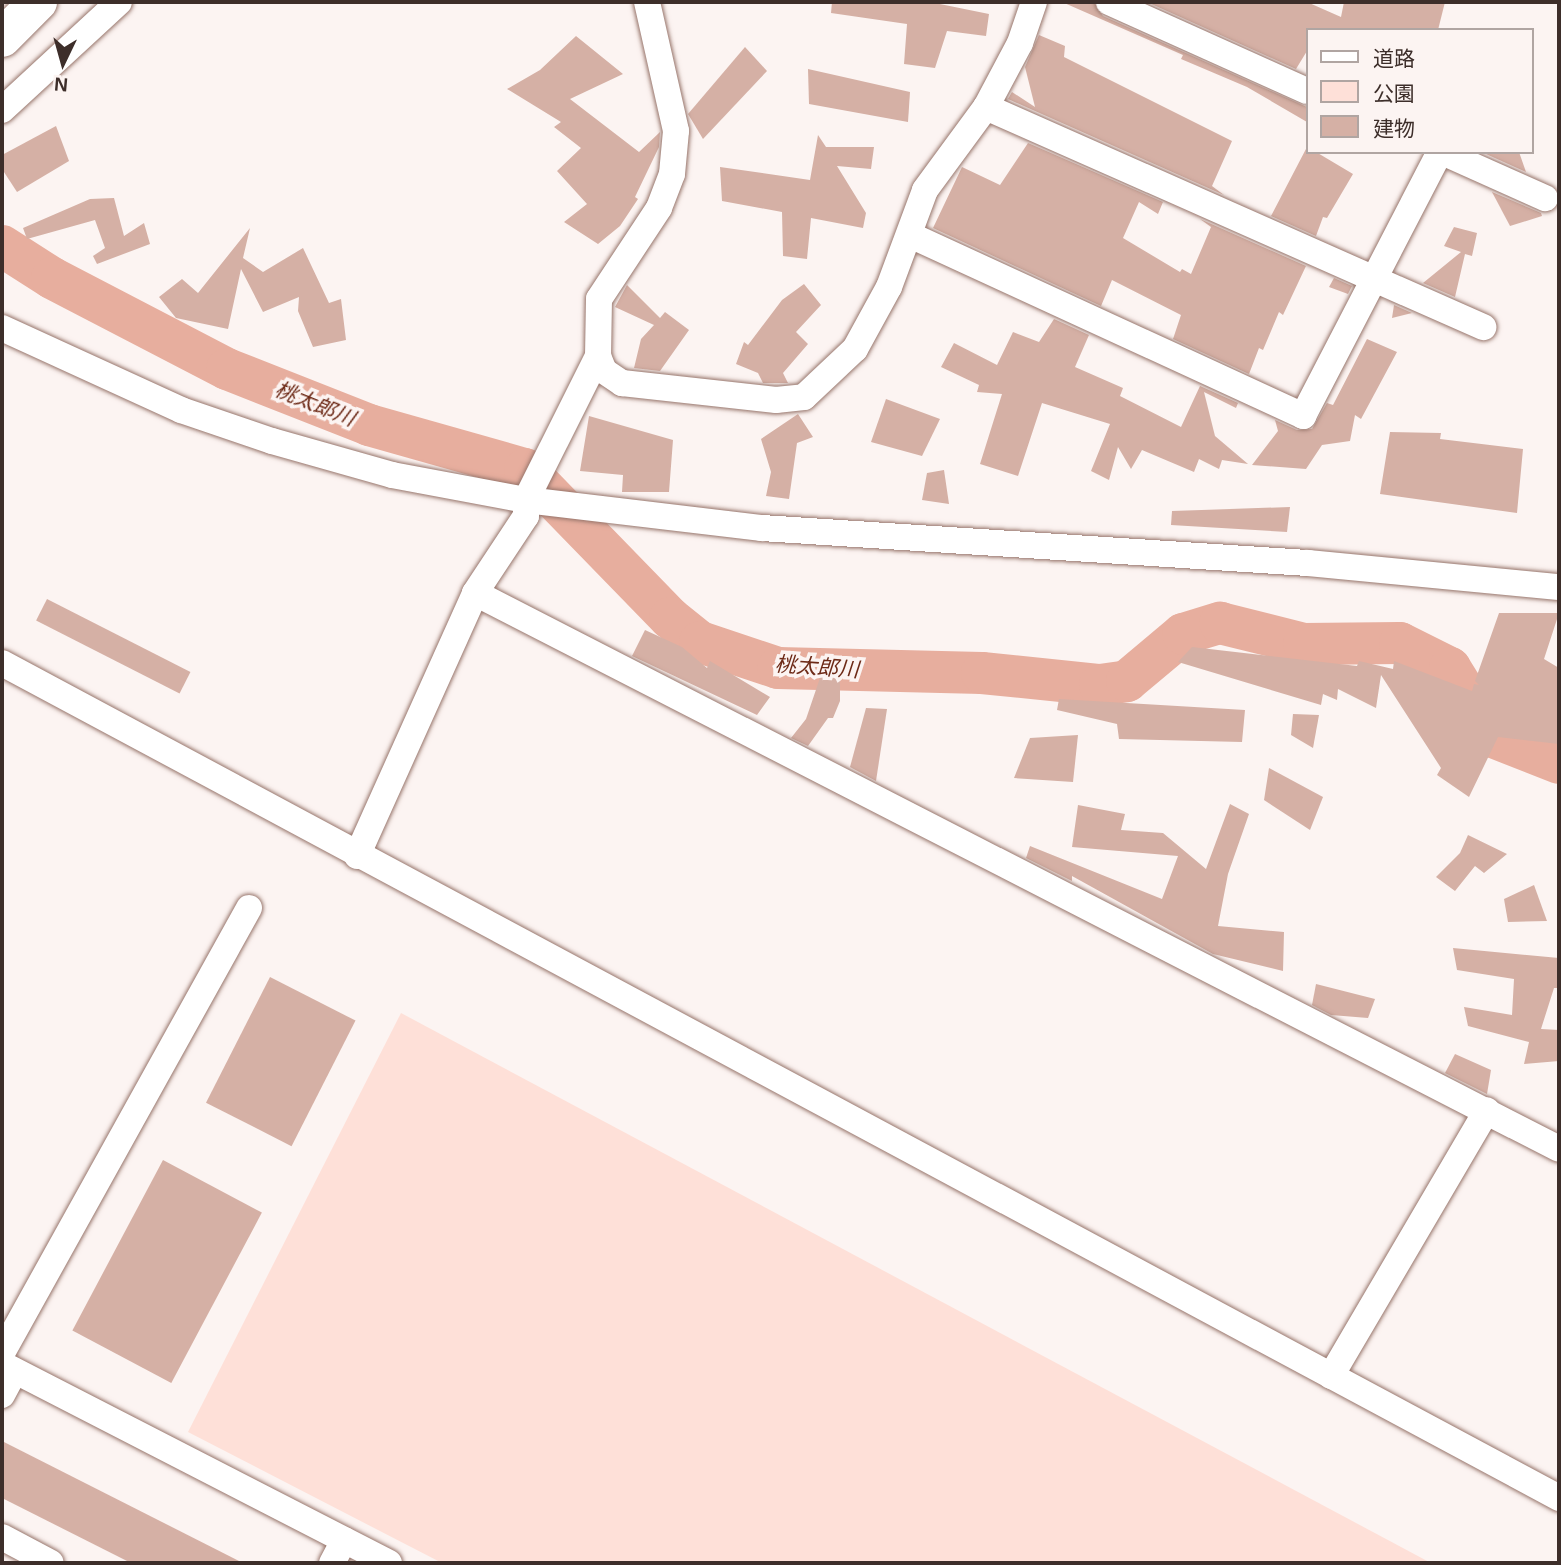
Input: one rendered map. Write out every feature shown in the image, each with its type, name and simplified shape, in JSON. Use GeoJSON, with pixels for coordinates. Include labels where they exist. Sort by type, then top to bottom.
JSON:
{"type":"FeatureCollection","features":[{"type":"Feature","properties":{"kind":"highway"},"geometry":{"type":"LineString","coordinates":[[2,38],[38,2]]}},
{"type":"Feature","properties":{"kind":"street"},"geometry":{"type":"LineString","coordinates":[[2,110],[119,2]]}},
{"type":"Feature","properties":{"kind":"street"},"geometry":{"type":"LineString","coordinates":[[647,2],[676,131],[672,174],[659,208],[599,299],[598,356],[604,371],[622,383],[776,400],[804,397],[855,349],[889,287],[925,190],[986,107],[1020,43],[1034,2]]}},
{"type":"Feature","properties":{"kind":"street"},"geometry":{"type":"LineString","coordinates":[[1109,2],[1306,91]]}},
{"type":"Feature","properties":{"kind":"street"},"geometry":{"type":"LineString","coordinates":[[986,107],[1483,327]]}},
{"type":"Feature","properties":{"kind":"street"},"geometry":{"type":"LineString","coordinates":[[910,235],[1303,416],[1440,154]]}},
{"type":"Feature","properties":{"kind":"street"},"geometry":{"type":"LineString","coordinates":[[1446,154],[1545,198]]}},
{"type":"Feature","properties":{"kind":"street"},"geometry":{"type":"LineString","coordinates":[[2,327],[181,410],[272,441],[392,475],[526,500],[762,528],[1253,559],[1559,587]]}},
{"type":"Feature","properties":{"kind":"street"},"geometry":{"type":"LineString","coordinates":[[357,856],[475,593],[526,516],[526,500],[598,356]]}},
{"type":"Feature","properties":{"kind":"street"},"geometry":{"type":"LineString","coordinates":[[475,593],[1559,1149]]}},
{"type":"Feature","properties":{"kind":"street"},"geometry":{"type":"LineString","coordinates":[[2,663],[357,856],[1559,1498]]}},
{"type":"Feature","properties":{"kind":"street"},"geometry":{"type":"LineString","coordinates":[[249,908],[5,1371],[338,1552],[389,1563]]}},
{"type":"Feature","properties":{"kind":"street"},"geometry":{"type":"LineString","coordinates":[[1331,1376],[1487,1110]]}},
{"type":"Feature","properties":{"kind":"street"},"geometry":{"type":"LineString","coordinates":[[2,1537],[51,1563]]}},
{"type":"Feature","properties":{"kind":"green space"},"geometry":{"type":"Polygon","coordinates":[[[401,1013],[1431,1563],[442,1563],[188,1432],[401,1013]]]}},
{"type":"Feature","properties":{"kind":"building"},"geometry":{"type":"Polygon","coordinates":[[[832,2],[930,2],[989,14],[986,36],[947,31],[935,68],[904,64],[907,24],[831,13],[832,2]]]}},
{"type":"Feature","properties":{"kind":"building"},"geometry":{"type":"Polygon","coordinates":[[[1062,2],[1094,2],[1103,16],[1306,107],[1306,121],[1247,87],[1181,59],[1183,55],[1062,2]]]}},
{"type":"Feature","properties":{"kind":"building"},"geometry":{"type":"Polygon","coordinates":[[[1147,2],[1307,2],[1341,17],[1344,2],[1445,2],[1438,28],[1306,28],[1306,53],[1296,69],[1147,2]]]}},
{"type":"Feature","properties":{"kind":"building"},"geometry":{"type":"Polygon","coordinates":[[[1039,35],[1065,46],[1064,57],[1232,141],[1212,186],[1224,195],[1008,99],[1012,92],[1035,107],[1025,67],[1039,35]]]}},
{"type":"Feature","properties":{"kind":"building"},"geometry":{"type":"Polygon","coordinates":[[[576,36],[623,74],[570,99],[639,152],[660,132],[659,147],[635,197],[638,199],[620,226],[598,244],[564,222],[587,204],[557,171],[581,148],[554,127],[561,122],[507,89],[540,70],[576,36]]]}},
{"type":"Feature","properties":{"kind":"building"},"geometry":{"type":"Polygon","coordinates":[[[745,47],[767,71],[703,139],[688,114],[745,47]]]}},
{"type":"Feature","properties":{"kind":"building"},"geometry":{"type":"Polygon","coordinates":[[[808,69],[910,92],[908,122],[809,104],[808,69]]]}},
{"type":"Feature","properties":{"kind":"building"},"geometry":{"type":"Polygon","coordinates":[[[56,126],[69,161],[17,192],[2,169],[2,155],[56,126]]]}},
{"type":"Feature","properties":{"kind":"building"},"geometry":{"type":"Polygon","coordinates":[[[818,135],[826,147],[874,147],[871,169],[837,166],[866,213],[863,228],[811,218],[807,259],[783,256],[782,212],[722,201],[720,167],[810,180],[818,135]]]}},
{"type":"Feature","properties":{"kind":"building"},"geometry":{"type":"Polygon","coordinates":[[[1028,143],[1163,202],[1158,214],[1139,202],[1123,238],[1180,272],[1182,269],[1191,274],[1211,227],[1200,219],[1306,266],[1283,315],[1279,312],[1263,350],[1259,348],[1249,374],[1173,339],[1181,315],[1112,280],[1101,306],[933,228],[962,167],[1000,185],[1028,143]]]}},
{"type":"Feature","properties":{"kind":"building"},"geometry":{"type":"Polygon","coordinates":[[[1306,149],[1306,154],[1319,154],[1353,174],[1327,218],[1323,217],[1316,236],[1271,216],[1306,149]]]}},
{"type":"Feature","properties":{"kind":"building"},"geometry":{"type":"Polygon","coordinates":[[[1486,154],[1520,154],[1526,172],[1486,154]]]}},
{"type":"Feature","properties":{"kind":"building"},"geometry":{"type":"Polygon","coordinates":[[[1492,192],[1541,213],[1542,216],[1510,226],[1492,192]]]}},
{"type":"Feature","properties":{"kind":"building"},"geometry":{"type":"Polygon","coordinates":[[[114,198],[124,236],[144,223],[150,244],[97,264],[93,256],[105,248],[95,220],[27,239],[23,228],[90,199],[114,198]]]}},
{"type":"Feature","properties":{"kind":"building"},"geometry":{"type":"Polygon","coordinates":[[[1454,227],[1477,233],[1472,256],[1465,254],[1455,297],[1423,283],[1461,252],[1444,246],[1454,227]]]}},
{"type":"Feature","properties":{"kind":"building"},"geometry":{"type":"Polygon","coordinates":[[[250,228],[243,258],[263,272],[303,248],[329,303],[341,299],[346,340],[313,347],[298,311],[299,297],[263,312],[241,269],[228,329],[176,318],[159,297],[182,279],[198,293],[250,228]]]}},
{"type":"Feature","properties":{"kind":"building"},"geometry":{"type":"Polygon","coordinates":[[[1334,278],[1352,286],[1348,294],[1329,287],[1334,278]]]}},
{"type":"Feature","properties":{"kind":"building"},"geometry":{"type":"Polygon","coordinates":[[[804,284],[821,305],[796,332],[808,344],[783,373],[788,383],[763,383],[758,373],[736,364],[744,342],[748,345],[782,300],[804,284]]]}},
{"type":"Feature","properties":{"kind":"building"},"geometry":{"type":"Polygon","coordinates":[[[627,285],[660,318],[665,312],[689,330],[660,371],[634,368],[641,339],[654,325],[615,307],[627,285]]]}},
{"type":"Feature","properties":{"kind":"building"},"geometry":{"type":"Polygon","coordinates":[[[1394,305],[1412,313],[1392,318],[1394,305]]]}},
{"type":"Feature","properties":{"kind":"building"},"geometry":{"type":"Polygon","coordinates":[[[1054,319],[1089,335],[1075,367],[1123,388],[1120,396],[1181,427],[1200,386],[1238,403],[1236,408],[1204,392],[1215,436],[1248,464],[1222,460],[1219,469],[1199,459],[1194,472],[1142,450],[1131,469],[1118,447],[1109,480],[1091,471],[1110,424],[1042,403],[1018,476],[980,464],[1002,394],[977,392],[979,385],[941,367],[954,343],[997,365],[1013,332],[1039,342],[1054,319]]]}},
{"type":"Feature","properties":{"kind":"building"},"geometry":{"type":"Polygon","coordinates":[[[1367,339],[1397,352],[1361,419],[1355,415],[1350,441],[1322,445],[1306,469],[1252,465],[1278,431],[1275,420],[1297,430],[1312,429],[1327,403],[1333,405],[1367,339]]]}},
{"type":"Feature","properties":{"kind":"building"},"geometry":{"type":"Polygon","coordinates":[[[886,399],[940,419],[922,456],[871,442],[886,399]]]}},
{"type":"Feature","properties":{"kind":"building"},"geometry":{"type":"Polygon","coordinates":[[[798,414],[813,437],[797,443],[789,499],[766,496],[771,472],[761,439],[798,414]]]}},
{"type":"Feature","properties":{"kind":"building"},"geometry":{"type":"Polygon","coordinates":[[[589,416],[673,440],[669,492],[622,492],[623,475],[580,471],[589,416]]]}},
{"type":"Feature","properties":{"kind":"building"},"geometry":{"type":"Polygon","coordinates":[[[1390,432],[1441,433],[1440,439],[1523,449],[1517,513],[1380,494],[1390,432]]]}},
{"type":"Feature","properties":{"kind":"building"},"geometry":{"type":"Polygon","coordinates":[[[944,470],[949,504],[922,500],[927,473],[944,470]]]}},
{"type":"Feature","properties":{"kind":"building"},"geometry":{"type":"Polygon","coordinates":[[[1290,507],[1287,532],[1171,525],[1172,511],[1290,507]]]}},
{"type":"Feature","properties":{"kind":"building"},"geometry":{"type":"Polygon","coordinates":[[[47,599],[190,672],[180,693],[36,620],[47,599]]]}},
{"type":"Feature","properties":{"kind":"building"},"geometry":{"type":"Polygon","coordinates":[[[1499,613],[1559,613],[1544,659],[1559,668],[1559,744],[1498,737],[1469,797],[1437,775],[1441,768],[1381,675],[1376,708],[1338,689],[1337,700],[1323,694],[1321,705],[1178,662],[1192,647],[1357,666],[1359,661],[1393,669],[1394,661],[1472,691],[1474,684],[1479,685],[1475,681],[1499,613]]]}},
{"type":"Feature","properties":{"kind":"building"},"geometry":{"type":"Polygon","coordinates":[[[645,630],[682,647],[707,668],[710,661],[770,697],[757,715],[632,656],[645,630]]]}},
{"type":"Feature","properties":{"kind":"building"},"geometry":{"type":"Polygon","coordinates":[[[822,672],[840,681],[840,701],[833,718],[828,718],[808,746],[791,738],[806,719],[822,672]]]}},
{"type":"Feature","properties":{"kind":"building"},"geometry":{"type":"Polygon","coordinates":[[[1059,699],[1245,710],[1242,742],[1119,739],[1117,724],[1057,710],[1059,699]]]}},
{"type":"Feature","properties":{"kind":"building"},"geometry":{"type":"Polygon","coordinates":[[[866,708],[887,709],[876,781],[850,767],[866,708]]]}},
{"type":"Feature","properties":{"kind":"building"},"geometry":{"type":"Polygon","coordinates":[[[1293,714],[1319,715],[1313,748],[1291,735],[1293,714]]]}},
{"type":"Feature","properties":{"kind":"building"},"geometry":{"type":"Polygon","coordinates":[[[1078,735],[1073,782],[1014,778],[1030,738],[1078,735]]]}},
{"type":"Feature","properties":{"kind":"building"},"geometry":{"type":"Polygon","coordinates":[[[1269,768],[1323,797],[1310,830],[1264,800],[1269,768]]]}},
{"type":"Feature","properties":{"kind":"building"},"geometry":{"type":"Polygon","coordinates":[[[1230,804],[1249,814],[1228,874],[1218,926],[1284,932],[1283,971],[1213,954],[1072,876],[1072,881],[1026,858],[1030,846],[1162,899],[1178,856],[1072,847],[1078,805],[1125,814],[1121,830],[1163,833],[1206,869],[1230,804]]]}},
{"type":"Feature","properties":{"kind":"building"},"geometry":{"type":"Polygon","coordinates":[[[1468,835],[1507,854],[1484,873],[1475,866],[1455,891],[1436,877],[1460,853],[1468,835]]]}},
{"type":"Feature","properties":{"kind":"building"},"geometry":{"type":"Polygon","coordinates":[[[1534,885],[1547,921],[1508,922],[1504,899],[1534,885]]]}},
{"type":"Feature","properties":{"kind":"building"},"geometry":{"type":"Polygon","coordinates":[[[1453,948],[1559,958],[1559,988],[1554,988],[1541,1029],[1559,1030],[1559,1061],[1524,1064],[1529,1042],[1468,1026],[1464,1007],[1512,1015],[1514,979],[1457,970],[1453,948]]]}},
{"type":"Feature","properties":{"kind":"building"},"geometry":{"type":"Polygon","coordinates":[[[270,977],[356,1021],[292,1146],[206,1103],[270,977]]]}},
{"type":"Feature","properties":{"kind":"building"},"geometry":{"type":"Polygon","coordinates":[[[1316,984],[1375,999],[1368,1018],[1331,1015],[1312,1005],[1316,984]]]}},
{"type":"Feature","properties":{"kind":"building"},"geometry":{"type":"Polygon","coordinates":[[[1455,1054],[1491,1070],[1487,1094],[1445,1073],[1455,1054]]]}},
{"type":"Feature","properties":{"kind":"building"},"geometry":{"type":"Polygon","coordinates":[[[163,1160],[262,1213],[171,1383],[72,1330],[163,1160]]]}},
{"type":"Feature","properties":{"kind":"building"},"geometry":{"type":"Polygon","coordinates":[[[2,1441],[243,1563],[131,1563],[2,1498],[2,1441]]]}},
{"type":"Feature","properties":{"kind":"waterway","name":"桃太郎川"},"geometry":{"type":"LineString","coordinates":[[2,246],[52,278],[227,369],[369,425],[525,469],[670,618],[700,642],[778,668],[982,673],[1100,685],[1127,681],[1183,634],[1220,623],[1304,644],[1400,643],[1450,668],[1493,737],[1559,763]]}}]}
